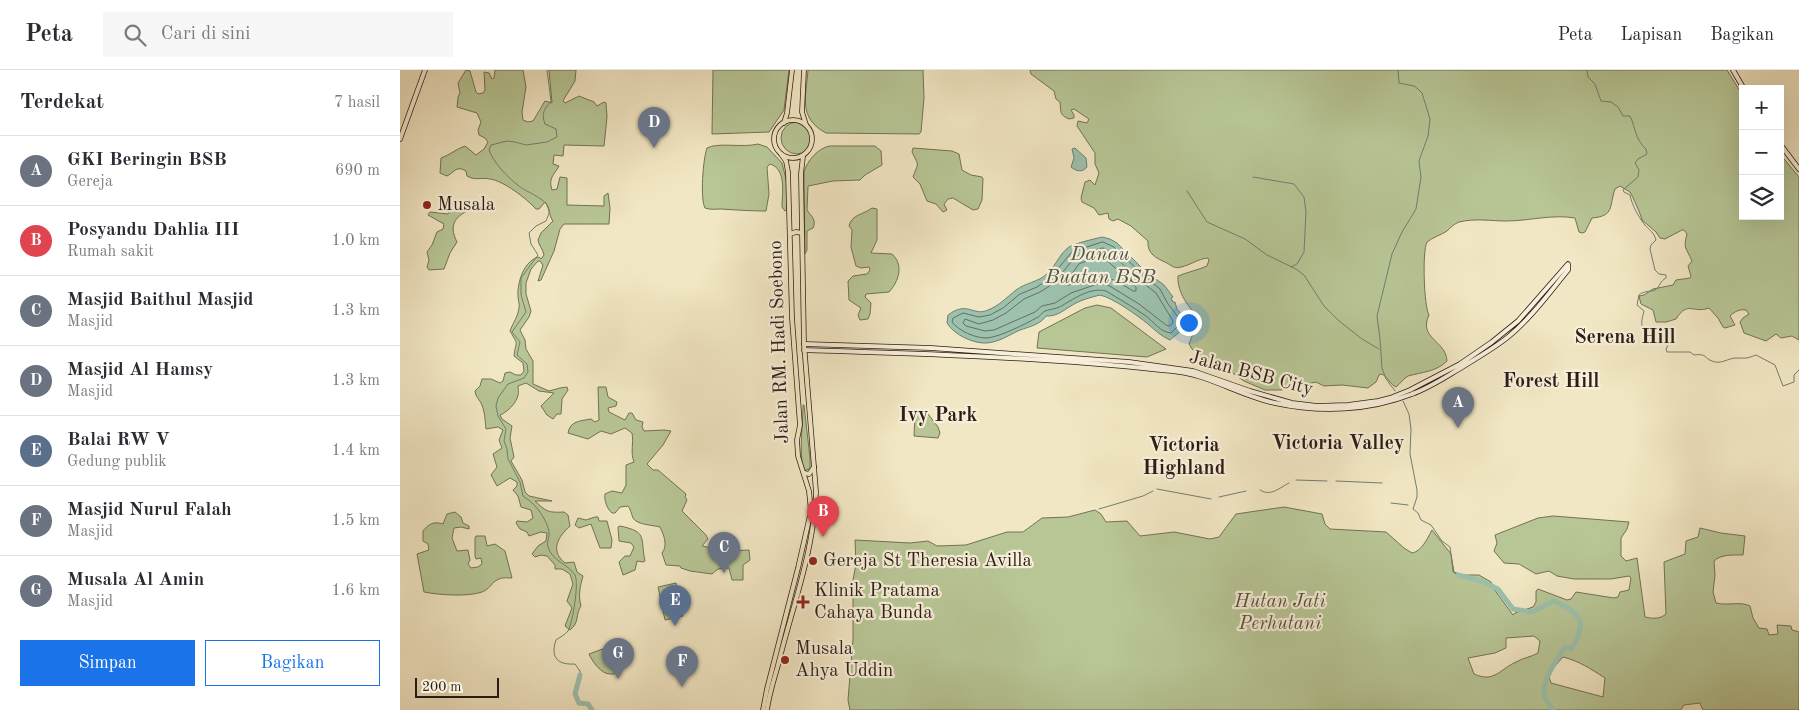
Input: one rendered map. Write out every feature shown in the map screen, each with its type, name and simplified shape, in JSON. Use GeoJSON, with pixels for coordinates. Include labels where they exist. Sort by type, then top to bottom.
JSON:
{"type":"FeatureCollection","features":[{"type":"Feature","properties":{"kind":"main road","name":"Jalan RM. Hadi Soebono"},"geometry":{"type":"LineString","coordinates":[[792,70],[787,113],[784,123],[776,132],[774,140],[775,145],[786,161],[788,172],[792,318],[800,425],[798,456],[811,502],[809,530]]}},
{"type":"Feature","properties":{"kind":"main road","name":"Jalan RM. Hadi Soebono"},"geometry":{"type":"LineString","coordinates":[[804,70],[802,112],[806,125],[811,131],[812,142],[811,147],[803,156],[801,168],[804,350],[816,492],[815,510],[809,530]]}},
{"type":"Feature","properties":{"kind":"main road"},"geometry":{"type":"LineString","coordinates":[[784,123],[795,120],[806,125]]}},
{"type":"Feature","properties":{"kind":"main road"},"geometry":{"type":"LineString","coordinates":[[781,154],[792,158],[803,156]]}},
{"type":"Feature","properties":{"kind":"main road"},"geometry":{"type":"LineString","coordinates":[[790,234],[802,233]]}},
{"type":"Feature","properties":{"kind":"main road"},"geometry":{"type":"LineString","coordinates":[[804,473],[809,474],[814,467]]}},
{"type":"Feature","properties":{"kind":"main road"},"geometry":{"type":"LineString","coordinates":[[765,710],[804,568],[809,530]]}},
{"type":"Feature","properties":{"kind":"main road"},"geometry":{"type":"LineString","coordinates":[[765,710],[784,622],[809,530]]}},
{"type":"Feature","properties":{"kind":"main road"},"geometry":{"type":"LineString","coordinates":[[798,568],[804,568]]}},
{"type":"Feature","properties":{"kind":"street"},"geometry":{"type":"LineString","coordinates":[[400,139],[425,70]]}},
{"type":"Feature","properties":{"kind":"street"},"geometry":{"type":"LineString","coordinates":[[1733,70],[1742,85]]}},
{"type":"Feature","properties":{"kind":"street"},"geometry":{"type":"LineString","coordinates":[[1784,149],[1799,169]]}},
{"type":"Feature","properties":{"kind":"street","name":"Jalan BSB City"},"geometry":{"type":"LineString","coordinates":[[804,344],[932,348],[1129,362],[1193,370],[1250,391],[1292,402],[1317,406],[1348,405],[1390,398],[1410,390],[1460,364],[1518,321],[1568,264],[1568,270],[1534,311],[1507,338],[1459,369],[1415,393],[1390,402],[1359,407],[1312,409],[1272,403],[1201,377],[1118,365],[931,354],[804,350]]}},
{"type":"Feature","properties":{"kind":"green space"},"geometry":{"type":"Polygon","coordinates":[[[466,70],[470,71],[478,94],[483,93],[485,90],[484,72],[489,73],[492,79],[494,78],[495,70],[523,70],[526,87],[522,112],[523,120],[528,122],[533,121],[545,101],[552,103],[549,70],[576,70],[575,81],[563,101],[565,103],[579,96],[594,102],[597,106],[604,102],[606,103],[607,117],[604,146],[564,145],[563,156],[554,155],[553,164],[559,166],[551,182],[552,190],[557,189],[560,177],[567,178],[567,205],[604,206],[604,196],[608,193],[610,208],[609,224],[564,224],[560,229],[554,251],[541,280],[538,281],[543,265],[538,261],[531,269],[526,283],[526,294],[531,311],[520,330],[525,340],[526,349],[533,361],[533,384],[549,391],[567,387],[568,390],[562,399],[561,414],[557,414],[553,419],[547,415],[541,406],[554,393],[539,391],[526,383],[518,386],[516,401],[508,410],[500,415],[502,419],[512,426],[510,438],[514,457],[511,461],[522,480],[525,492],[529,496],[552,501],[535,501],[547,511],[564,512],[568,515],[570,526],[557,543],[557,553],[565,563],[574,562],[577,572],[583,576],[580,591],[581,606],[575,624],[570,630],[565,626],[572,608],[567,601],[573,584],[570,574],[562,569],[555,569],[555,565],[547,556],[535,557],[532,554],[538,546],[546,541],[547,533],[541,532],[529,536],[527,532],[520,529],[516,523],[517,521],[527,522],[533,518],[531,510],[521,507],[518,496],[513,490],[517,486],[517,482],[510,478],[497,486],[491,475],[497,467],[493,454],[502,448],[499,440],[503,430],[498,427],[486,429],[483,409],[475,391],[480,386],[482,379],[491,379],[500,383],[503,381],[505,373],[510,372],[521,375],[524,371],[523,363],[514,356],[516,343],[510,331],[517,317],[520,279],[529,263],[539,257],[541,259],[544,255],[538,240],[541,233],[553,221],[545,202],[539,209],[536,209],[515,191],[496,180],[476,179],[467,176],[466,171],[460,169],[447,176],[440,173],[441,158],[465,146],[476,155],[484,149],[488,142],[479,135],[478,130],[481,122],[477,113],[457,107],[460,93],[458,83],[466,70]]]}},
{"type":"Feature","properties":{"kind":"green space"},"geometry":{"type":"Polygon","coordinates":[[[713,70],[789,70],[784,110],[769,132],[712,134],[713,70]]]}},
{"type":"Feature","properties":{"kind":"green space"},"geometry":{"type":"Polygon","coordinates":[[[808,70],[923,70],[924,98],[921,132],[919,134],[826,133],[811,121],[807,114],[805,98],[808,70]]]}},
{"type":"Feature","properties":{"kind":"green space"},"geometry":{"type":"Polygon","coordinates":[[[1030,70],[1727,70],[1739,90],[1739,220],[1784,220],[1784,159],[1799,177],[1799,340],[1792,336],[1781,338],[1776,334],[1766,341],[1744,333],[1740,322],[1749,314],[1746,310],[1740,310],[1732,314],[1730,316],[1735,325],[1725,328],[1709,308],[1687,309],[1680,313],[1676,319],[1656,322],[1653,310],[1641,304],[1639,296],[1653,289],[1673,285],[1676,280],[1690,278],[1688,266],[1692,261],[1685,245],[1687,234],[1682,230],[1665,239],[1660,238],[1642,220],[1630,192],[1620,186],[1615,189],[1608,212],[1599,217],[1592,218],[1585,232],[1582,233],[1579,232],[1575,218],[1549,217],[1506,221],[1471,220],[1457,223],[1427,242],[1424,267],[1426,301],[1429,315],[1427,329],[1445,354],[1447,361],[1443,365],[1429,371],[1408,376],[1396,387],[1381,374],[1376,382],[1368,388],[1342,385],[1324,386],[1316,382],[1281,390],[1265,390],[1244,381],[1224,367],[1208,360],[1192,349],[1189,344],[1199,319],[1188,305],[1179,288],[1178,276],[1207,266],[1208,258],[1179,268],[1174,267],[1153,255],[1149,249],[1148,241],[1131,226],[1118,219],[1113,221],[1109,219],[1108,213],[1099,215],[1094,208],[1082,202],[1081,198],[1085,182],[1090,180],[1095,185],[1099,173],[1095,164],[1095,153],[1077,126],[1078,121],[1087,123],[1089,119],[1074,109],[1071,110],[1074,118],[1069,119],[1064,116],[1054,91],[1031,74],[1030,70]]]}},
{"type":"Feature","properties":{"kind":"green space"},"geometry":{"type":"Polygon","coordinates":[[[797,122],[803,123],[808,127],[812,132],[812,144],[808,149],[803,153],[797,154],[791,153],[786,149],[782,144],[781,138],[782,132],[786,127],[791,123],[797,122]]]}},
{"type":"Feature","properties":{"kind":"green space"},"geometry":{"type":"Polygon","coordinates":[[[758,144],[767,147],[782,163],[787,183],[787,209],[785,211],[782,207],[783,189],[781,176],[779,171],[770,164],[767,167],[769,194],[766,211],[705,208],[703,203],[703,179],[707,148],[718,145],[758,144]]]}},
{"type":"Feature","properties":{"kind":"green space"},"geometry":{"type":"Polygon","coordinates":[[[830,146],[875,146],[881,151],[882,165],[860,180],[833,181],[808,186],[807,210],[814,223],[813,228],[807,231],[807,250],[805,254],[804,172],[808,164],[821,149],[830,146]]]}},
{"type":"Feature","properties":{"kind":"green space"},"geometry":{"type":"Polygon","coordinates":[[[913,148],[952,151],[959,154],[962,170],[983,179],[982,200],[978,209],[973,210],[953,198],[948,199],[944,204],[947,210],[943,212],[936,204],[927,201],[920,184],[913,177],[917,165],[912,152],[913,148]]]}},
{"type":"Feature","properties":{"kind":"green space"},"geometry":{"type":"Polygon","coordinates":[[[443,202],[463,205],[468,208],[455,221],[453,228],[457,242],[450,253],[444,269],[429,270],[427,267],[429,260],[427,252],[437,232],[443,229],[444,224],[428,215],[430,212],[448,214],[450,207],[442,204],[443,202]]]}},
{"type":"Feature","properties":{"kind":"green space"},"geometry":{"type":"Polygon","coordinates":[[[872,208],[877,209],[877,240],[871,253],[892,254],[898,263],[899,273],[889,292],[866,294],[865,297],[871,303],[870,314],[868,319],[860,320],[858,315],[861,308],[849,300],[848,281],[853,276],[867,274],[870,270],[869,267],[861,268],[856,266],[851,247],[852,230],[849,226],[855,217],[872,208]]]}},
{"type":"Feature","properties":{"kind":"green space"},"geometry":{"type":"Polygon","coordinates":[[[1097,305],[1111,308],[1166,349],[1147,357],[1037,348],[1039,332],[1085,308],[1097,305]]]}},
{"type":"Feature","properties":{"kind":"green space"},"geometry":{"type":"Polygon","coordinates":[[[598,387],[606,387],[608,397],[617,402],[616,406],[608,408],[609,412],[625,420],[629,413],[632,413],[636,420],[643,422],[642,427],[644,431],[671,431],[663,445],[647,464],[653,470],[658,470],[686,494],[687,500],[682,511],[706,535],[708,539],[702,546],[725,551],[749,550],[750,560],[743,565],[743,580],[732,580],[729,568],[718,569],[712,574],[690,571],[680,566],[666,565],[662,553],[665,547],[665,540],[660,527],[635,520],[628,506],[620,507],[615,513],[610,511],[606,504],[605,494],[612,491],[622,493],[626,485],[626,465],[634,462],[632,455],[632,433],[625,428],[611,434],[601,431],[588,439],[568,433],[571,426],[576,422],[591,419],[595,422],[599,420],[598,387]]]}},
{"type":"Feature","properties":{"kind":"green space"},"geometry":{"type":"Polygon","coordinates":[[[803,405],[810,458],[810,469],[805,470],[803,468],[801,452],[803,405]]]}},
{"type":"Feature","properties":{"kind":"green space"},"geometry":{"type":"Polygon","coordinates":[[[925,410],[938,427],[940,433],[938,438],[914,436],[915,415],[919,411],[925,410]]]}},
{"type":"Feature","properties":{"kind":"green space","name":"Hutan Jati Perhutani"},"geometry":{"type":"Polygon","coordinates":[[[1284,507],[1322,514],[1325,524],[1330,529],[1386,532],[1412,553],[1421,547],[1432,530],[1451,554],[1454,572],[1462,575],[1479,575],[1491,582],[1513,615],[1533,607],[1536,602],[1536,591],[1538,589],[1567,600],[1571,599],[1576,592],[1614,598],[1618,597],[1620,592],[1629,590],[1631,578],[1629,576],[1611,579],[1574,579],[1557,576],[1549,571],[1536,574],[1519,564],[1504,563],[1494,551],[1497,543],[1495,535],[1538,518],[1553,516],[1629,522],[1621,538],[1621,556],[1626,561],[1637,558],[1645,617],[1651,618],[1659,618],[1666,614],[1664,562],[1685,554],[1686,541],[1698,537],[1700,528],[1745,536],[1743,555],[1724,556],[1714,561],[1713,592],[1716,603],[1750,606],[1753,618],[1759,628],[1767,629],[1769,635],[1778,634],[1777,625],[1791,626],[1792,630],[1799,632],[1799,710],[1703,710],[1700,703],[1684,705],[1681,710],[850,710],[848,700],[853,639],[855,540],[910,543],[928,541],[937,546],[966,545],[1007,532],[1023,532],[1042,518],[1068,517],[1095,510],[1101,514],[1106,522],[1127,521],[1140,536],[1174,532],[1210,539],[1219,537],[1236,514],[1284,507]],[[1534,636],[1506,638],[1506,648],[1495,653],[1468,658],[1474,674],[1487,677],[1492,676],[1510,665],[1538,653],[1540,641],[1534,636]],[[1563,657],[1548,674],[1551,683],[1603,697],[1605,678],[1580,663],[1563,657]]]}},
{"type":"Feature","properties":{"kind":"green space"},"geometry":{"type":"Polygon","coordinates":[[[455,512],[461,517],[463,523],[469,526],[469,529],[454,528],[452,538],[457,551],[468,550],[470,560],[468,564],[471,568],[482,564],[481,558],[476,559],[475,556],[475,538],[476,536],[485,536],[487,546],[495,544],[505,551],[512,578],[499,579],[485,591],[476,594],[453,595],[424,592],[417,554],[429,550],[428,544],[423,541],[423,531],[432,524],[443,524],[447,514],[455,512]]]}},
{"type":"Feature","properties":{"kind":"green space"},"geometry":{"type":"Polygon","coordinates":[[[598,517],[599,521],[607,521],[612,540],[611,548],[600,548],[591,524],[579,528],[575,525],[578,518],[586,520],[598,517]]]}},
{"type":"Feature","properties":{"kind":"green space"},"geometry":{"type":"Polygon","coordinates":[[[620,526],[639,533],[645,561],[637,561],[635,570],[623,575],[619,562],[625,556],[630,556],[634,547],[631,543],[619,541],[618,527],[620,526]]]}},
{"type":"Feature","properties":{"kind":"green space"},"geometry":{"type":"Polygon","coordinates":[[[676,583],[683,616],[665,620],[658,587],[676,583]]]}},
{"type":"Feature","properties":{"kind":"green space"},"geometry":{"type":"Polygon","coordinates":[[[608,647],[614,649],[614,653],[617,656],[623,655],[622,671],[614,674],[603,672],[589,654],[608,647]]]}},
{"type":"Feature","properties":{"kind":"water"},"geometry":{"type":"Polygon","coordinates":[[[1075,148],[1086,158],[1087,167],[1081,171],[1071,167],[1074,158],[1072,149],[1075,148]]]}},
{"type":"Feature","properties":{"kind":"water","name":"Danau Buatan BSB"},"geometry":{"type":"Polygon","coordinates":[[[1102,237],[1117,243],[1145,271],[1164,285],[1173,297],[1171,298],[1175,302],[1177,309],[1188,322],[1187,326],[1170,340],[1125,307],[1100,295],[1079,302],[1058,314],[1046,316],[1034,325],[1000,340],[987,343],[965,338],[954,331],[947,323],[948,315],[961,309],[983,312],[992,308],[1020,288],[1047,274],[1069,247],[1102,237]]]}},
{"type":"Feature","properties":{"kind":"waterway"},"geometry":{"type":"LineString","coordinates":[[547,70],[551,101],[545,109],[543,117],[545,124],[556,129],[557,137],[547,142],[526,145],[507,141],[491,145],[489,150],[497,165],[519,186],[545,202],[549,211],[546,221],[536,226],[529,233],[531,244],[538,255],[521,278],[521,295],[526,312],[512,332],[520,342],[517,355],[527,364],[528,372],[524,378],[508,384],[498,398],[496,406],[498,416],[506,429],[504,441],[508,459],[520,482],[523,496],[535,506],[545,520],[549,532],[548,545],[550,552],[575,575],[576,594],[572,620],[568,631],[556,640],[554,651],[555,656],[560,662],[575,664],[580,671],[580,675]]}},
{"type":"Feature","properties":{"kind":"waterway"},"geometry":{"type":"LineString","coordinates":[[1395,391],[1386,379],[1382,368],[1377,316],[1392,254],[1402,232],[1416,209],[1421,177],[1419,161],[1428,136],[1430,119],[1422,93],[1414,86],[1399,83],[1398,70]]}},
{"type":"Feature","properties":{"kind":"waterway"},"geometry":{"type":"LineString","coordinates":[[1587,70],[1588,77],[1595,84],[1601,101],[1611,102],[1618,107],[1623,116],[1630,116],[1638,138],[1646,149],[1647,154],[1635,163],[1639,170],[1638,177],[1623,190],[1630,195],[1640,218],[1655,237],[1656,240],[1650,249],[1655,270],[1659,274],[1666,275],[1666,278],[1655,290],[1639,295],[1637,305],[1644,311],[1642,323],[1644,330],[1647,333],[1653,333],[1657,339],[1665,341],[1668,345],[1667,352],[1690,352],[1694,355],[1705,356],[1715,362],[1733,358],[1748,358],[1756,355],[1775,365],[1783,386],[1794,382],[1794,375],[1799,370]]}},
{"type":"Feature","properties":{"kind":"waterway"},"geometry":{"type":"LineString","coordinates":[[1253,177],[1294,184],[1304,197],[1306,212],[1304,252],[1297,264],[1291,267]]}},
{"type":"Feature","properties":{"kind":"waterway"},"geometry":{"type":"LineString","coordinates":[[1187,191],[1207,222],[1245,239],[1267,255],[1296,269],[1304,275],[1324,306],[1338,320],[1362,339],[1379,349]]}},
{"type":"Feature","properties":{"kind":"waterway"},"geometry":{"type":"LineString","coordinates":[[1403,401],[1409,414],[1411,429],[1410,454],[1417,490],[1413,509],[1418,513],[1421,520],[1431,525],[1442,541],[1450,547],[1453,572],[1458,575]]}},
{"type":"Feature","properties":{"kind":"waterway"},"geometry":{"type":"LineString","coordinates":[[1296,480],[1327,481]]}},
{"type":"Feature","properties":{"kind":"waterway"},"geometry":{"type":"LineString","coordinates":[[1336,481],[1382,483]]}},
{"type":"Feature","properties":{"kind":"waterway"},"geometry":{"type":"LineString","coordinates":[[1260,490],[1268,493],[1289,483]]}},
{"type":"Feature","properties":{"kind":"waterway"},"geometry":{"type":"LineString","coordinates":[[1157,489],[1211,499]]}},
{"type":"Feature","properties":{"kind":"waterway"},"geometry":{"type":"LineString","coordinates":[[1099,509],[1143,496],[1153,491]]}},
{"type":"Feature","properties":{"kind":"waterway"},"geometry":{"type":"LineString","coordinates":[[1219,497],[1246,491]]}},
{"type":"Feature","properties":{"kind":"waterway"},"geometry":{"type":"LineString","coordinates":[[1391,503],[1408,505]]}},
{"type":"Feature","properties":{"kind":"waterway"},"geometry":{"type":"LineString","coordinates":[[1458,575],[1481,581],[1498,589],[1513,609],[1532,612],[1554,601],[1576,614],[1580,624],[1577,638],[1572,648],[1565,647],[1545,682],[1544,695],[1553,710]]}},
{"type":"Feature","properties":{"kind":"waterway"},"geometry":{"type":"LineString","coordinates":[[580,675],[575,694],[579,703],[588,704],[592,710]]}},
{"type":"Feature","properties":{"kind":"place","name":"Masjid Al Hamsy"},"geometry":{"type":"Point","coordinates":[654,148]}},
{"type":"Feature","properties":{"kind":"place","name":"Musala"},"geometry":{"type":"Point","coordinates":[427,205]}},
{"type":"Feature","properties":{"kind":"place","name":"GKI Beringin BSB"},"geometry":{"type":"Point","coordinates":[1458,428]}},
{"type":"Feature","properties":{"kind":"place","name":"Posyandu Dahlia III"},"geometry":{"type":"Point","coordinates":[823,537]}},
{"type":"Feature","properties":{"kind":"place","name":"Gereja St Theresia Avilla"},"geometry":{"type":"Point","coordinates":[813,561]}},
{"type":"Feature","properties":{"kind":"place","name":"Masjid Baithul Masjid"},"geometry":{"type":"Point","coordinates":[724,573]}},
{"type":"Feature","properties":{"kind":"place","name":"Klinik Pratama Cahaya Bunda"},"geometry":{"type":"Point","coordinates":[803,602]}},
{"type":"Feature","properties":{"kind":"place","name":"Balai RW V"},"geometry":{"type":"Point","coordinates":[675,626]}},
{"type":"Feature","properties":{"kind":"place","name":"Musala Ahya Uddin"},"geometry":{"type":"Point","coordinates":[785,660]}},
{"type":"Feature","properties":{"kind":"place","name":"Musala Al Amin"},"geometry":{"type":"Point","coordinates":[618,679]}},
{"type":"Feature","properties":{"kind":"place","name":"Masjid Nurul Falah"},"geometry":{"type":"Point","coordinates":[682,687]}},
{"type":"Feature","properties":{"kind":"district","name":"Serena Hill"},"geometry":{"type":"Point","coordinates":[1625,338]}},
{"type":"Feature","properties":{"kind":"district","name":"Forest Hill"},"geometry":{"type":"Point","coordinates":[1551,382]}},
{"type":"Feature","properties":{"kind":"district","name":"Ivy Park"},"geometry":{"type":"Point","coordinates":[938,416]}},
{"type":"Feature","properties":{"kind":"district","name":"Victoria Valley"},"geometry":{"type":"Point","coordinates":[1338,444]}},
{"type":"Feature","properties":{"kind":"district","name":"Victoria Highland"},"geometry":{"type":"Point","coordinates":[1184,458]}}]}
